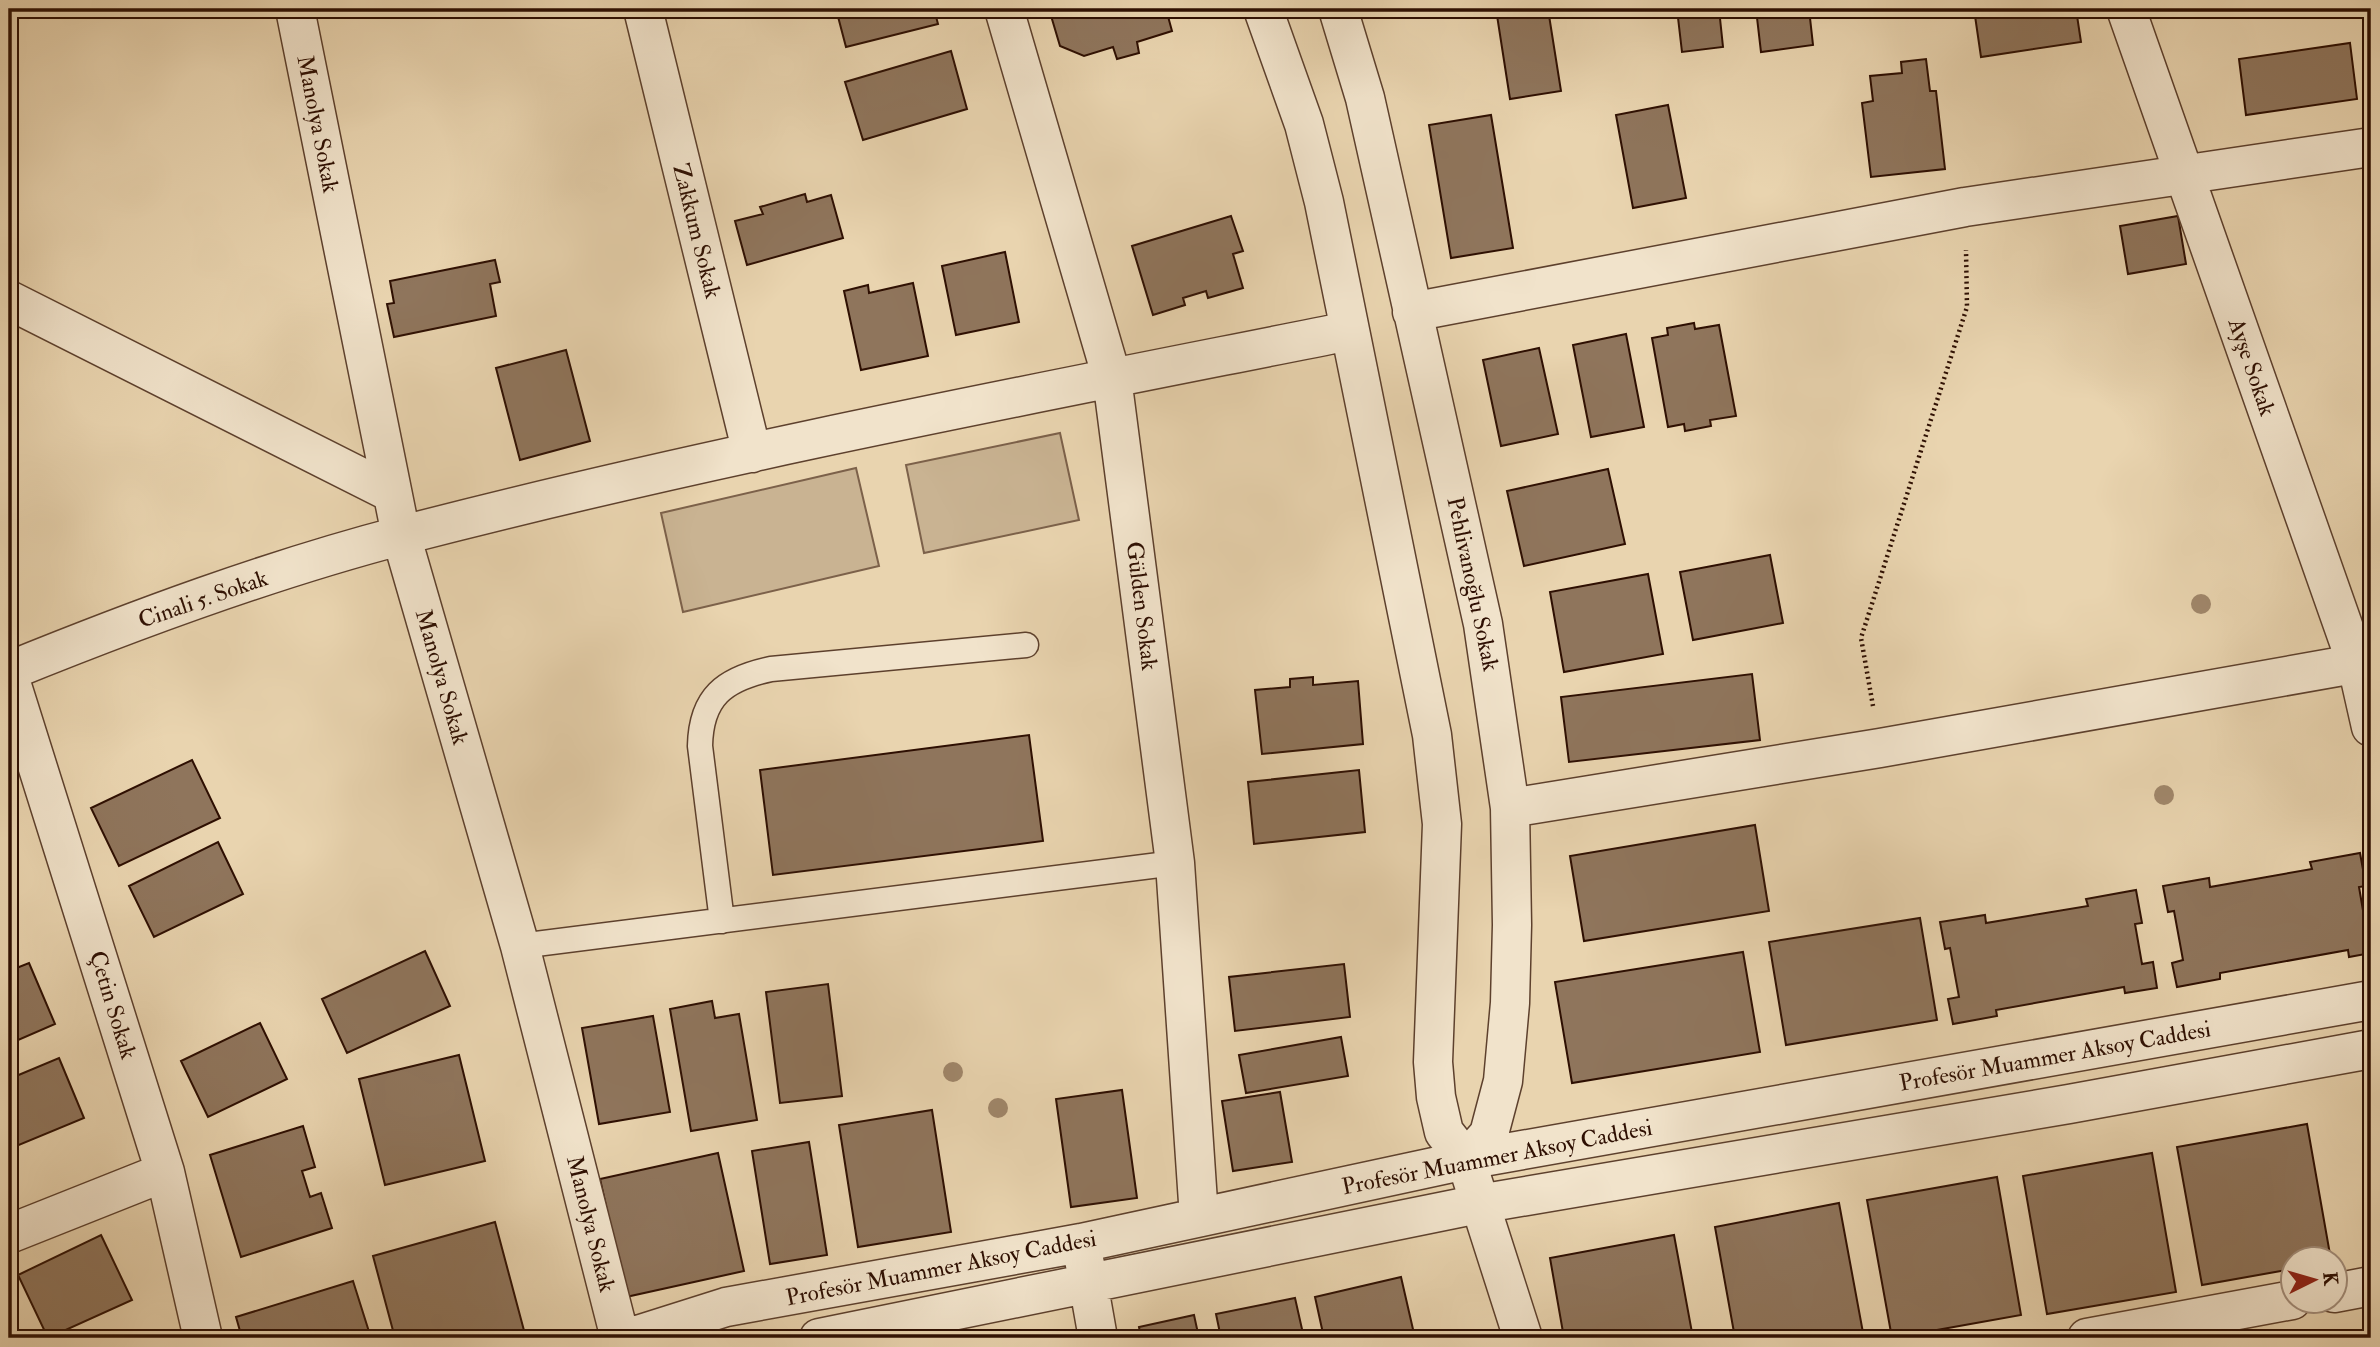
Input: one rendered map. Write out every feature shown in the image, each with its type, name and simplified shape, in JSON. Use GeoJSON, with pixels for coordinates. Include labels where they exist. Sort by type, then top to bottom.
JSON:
{"type":"FeatureCollection","features":[{"type":"Feature","properties":{"kind":"street","name":"Manolya Sokak"},"geometry":{"type":"LineString","coordinates":[[295,9],[401,535],[520,946],[620,1338]]}},
{"type":"Feature","properties":{"kind":"street","name":"Zakkum Sokak"},"geometry":{"type":"LineString","coordinates":[[643,9],[752,453]]}},
{"type":"Feature","properties":{"kind":"street","name":"Gülden Sokak"},"geometry":{"type":"LineString","coordinates":[[1004,9],[1112,378],[1175,863],[1199,1217]]}},
{"type":"Feature","properties":{"kind":"street"},"geometry":{"type":"LineString","coordinates":[[1263,9],[1304,124],[1324,202],[1432,735],[1442,824],[1433,1062],[1436,1097],[1444,1132],[1466,1160],[1523,1338]]}},
{"type":"Feature","properties":{"kind":"street","name":"Pehlivanoğlu Sokak"},"geometry":{"type":"LineString","coordinates":[[1338,9],[1365,98],[1486,636],[1510,808],[1511,951],[1503,1081],[1489,1134],[1466,1160]]}},
{"type":"Feature","properties":{"kind":"street","name":"Ayşe Sokak"},"geometry":{"type":"LineString","coordinates":[[2126,9],[2364,663],[2371,727]]}},
{"type":"Feature","properties":{"kind":"street"},"geometry":{"type":"LineString","coordinates":[[1412,312],[1965,207],[2371,146]]}},
{"type":"Feature","properties":{"kind":"street"},"geometry":{"type":"LineString","coordinates":[[9,300],[392,493]]}},
{"type":"Feature","properties":{"kind":"street","name":"Cinali 5. Sokak"},"geometry":{"type":"LineString","coordinates":[[9,674],[202,598],[401,535],[752,453],[1349,331]]}},
{"type":"Feature","properties":{"kind":"street"},"geometry":{"type":"LineString","coordinates":[[1510,808],[1880,748],[2364,663]]}},
{"type":"Feature","properties":{"kind":"street","name":"Çetin Sokak"},"geometry":{"type":"LineString","coordinates":[[9,674],[165,1172],[203,1338]]}},
{"type":"Feature","properties":{"kind":"street","name":"Profesör Muammer Aksoy Caddesi"},"geometry":{"type":"LineString","coordinates":[[628,1338],[726,1307],[1081,1243],[1466,1160],[2371,1000]]}},
{"type":"Feature","properties":{"kind":"street","name":"Profesör Muammer Aksoy Caddesi"},"geometry":{"type":"LineString","coordinates":[[819,1338],[1479,1205],[2069,1104],[2371,1049]]}},
{"type":"Feature","properties":{"kind":"street"},"geometry":{"type":"LineString","coordinates":[[9,1234],[165,1172]]}},
{"type":"Feature","properties":{"kind":"street"},"geometry":{"type":"LineString","coordinates":[[1081,1243],[1098,1338]]}},
{"type":"Feature","properties":{"kind":"street"},"geometry":{"type":"LineString","coordinates":[[2348,1290],[2371,1286]]}},
{"type":"Feature","properties":{"kind":"street"},"geometry":{"type":"LineString","coordinates":[[2087,1338],[2278,1303]]}},
{"type":"Feature","properties":{"kind":"lane"},"geometry":{"type":"LineString","coordinates":[[722,921],[700,746],[701,725],[706,708],[719,693],[733,681],[771,669],[1026,645]]}},
{"type":"Feature","properties":{"kind":"lane"},"geometry":{"type":"LineString","coordinates":[[520,946],[1175,863]]}},
{"type":"Feature","properties":{"kind":"path"},"geometry":{"type":"LineString","coordinates":[[1880,748],[1861,638],[1967,307],[1965,207]]}},
{"type":"Feature","properties":{"kind":"shaded area"},"geometry":{"type":"Polygon","coordinates":[[[1060,433],[1079,520],[924,553],[906,465],[1060,433]]]}},
{"type":"Feature","properties":{"kind":"shaded area"},"geometry":{"type":"Polygon","coordinates":[[[856,468],[879,566],[683,612],[661,513],[856,468]]]}},
{"type":"Feature","properties":{"kind":"building"},"geometry":{"type":"Polygon","coordinates":[[[836,9],[934,9],[938,24],[846,47],[836,9]]]}},
{"type":"Feature","properties":{"kind":"building"},"geometry":{"type":"Polygon","coordinates":[[[1049,9],[1166,9],[1172,31],[1137,42],[1139,53],[1117,59],[1113,47],[1084,56],[1060,46],[1049,9]]]}},
{"type":"Feature","properties":{"kind":"building"},"geometry":{"type":"Polygon","coordinates":[[[1496,9],[1548,9],[1561,91],[1510,99],[1496,9]]]}},
{"type":"Feature","properties":{"kind":"building"},"geometry":{"type":"Polygon","coordinates":[[[1677,9],[1719,9],[1723,47],[1682,52],[1677,9]]]}},
{"type":"Feature","properties":{"kind":"building"},"geometry":{"type":"Polygon","coordinates":[[[1756,9],[1809,9],[1813,45],[1761,52],[1756,9]]]}},
{"type":"Feature","properties":{"kind":"building"},"geometry":{"type":"Polygon","coordinates":[[[1974,9],[2076,9],[2081,42],[1981,57],[1974,9]]]}},
{"type":"Feature","properties":{"kind":"building"},"geometry":{"type":"Polygon","coordinates":[[[2350,43],[2357,99],[2246,115],[2239,59],[2350,43]]]}},
{"type":"Feature","properties":{"kind":"building"},"geometry":{"type":"Polygon","coordinates":[[[951,51],[967,109],[863,140],[845,82],[951,51]]]}},
{"type":"Feature","properties":{"kind":"building"},"geometry":{"type":"Polygon","coordinates":[[[1926,59],[1930,91],[1936,91],[1945,169],[1871,177],[1862,103],[1873,101],[1870,76],[1902,73],[1901,62],[1926,59]]]}},
{"type":"Feature","properties":{"kind":"building"},"geometry":{"type":"Polygon","coordinates":[[[1668,105],[1686,198],[1633,208],[1616,115],[1668,105]]]}},
{"type":"Feature","properties":{"kind":"building"},"geometry":{"type":"Polygon","coordinates":[[[1491,115],[1513,248],[1451,258],[1429,125],[1491,115]]]}},
{"type":"Feature","properties":{"kind":"building"},"geometry":{"type":"Polygon","coordinates":[[[805,194],[807,202],[831,195],[843,238],[747,265],[735,221],[763,214],[760,207],[805,194]]]}},
{"type":"Feature","properties":{"kind":"building"},"geometry":{"type":"Polygon","coordinates":[[[1231,216],[1243,251],[1233,254],[1243,288],[1208,298],[1206,291],[1183,298],[1185,305],[1153,315],[1132,246],[1231,216]]]}},
{"type":"Feature","properties":{"kind":"building"},"geometry":{"type":"Polygon","coordinates":[[[2178,216],[2186,264],[2128,274],[2120,226],[2178,216]]]}},
{"type":"Feature","properties":{"kind":"building"},"geometry":{"type":"Polygon","coordinates":[[[1005,252],[1019,322],[956,335],[942,266],[1005,252]]]}},
{"type":"Feature","properties":{"kind":"building"},"geometry":{"type":"Polygon","coordinates":[[[495,260],[500,282],[490,284],[496,316],[394,337],[387,304],[394,303],[390,281],[495,260]]]}},
{"type":"Feature","properties":{"kind":"building"},"geometry":{"type":"Polygon","coordinates":[[[913,283],[928,356],[861,370],[844,291],[868,285],[869,293],[913,283]]]}},
{"type":"Feature","properties":{"kind":"building"},"geometry":{"type":"Polygon","coordinates":[[[1694,323],[1695,329],[1719,325],[1736,416],[1710,420],[1711,426],[1685,431],[1684,424],[1668,427],[1652,338],[1668,335],[1667,328],[1694,323]]]}},
{"type":"Feature","properties":{"kind":"building"},"geometry":{"type":"Polygon","coordinates":[[[1626,334],[1644,427],[1591,437],[1573,345],[1626,334]]]}},
{"type":"Feature","properties":{"kind":"building"},"geometry":{"type":"Polygon","coordinates":[[[1539,348],[1558,434],[1501,446],[1483,360],[1539,348]]]}},
{"type":"Feature","properties":{"kind":"building"},"geometry":{"type":"Polygon","coordinates":[[[566,350],[590,441],[520,460],[496,368],[566,350]]]}},
{"type":"Feature","properties":{"kind":"building"},"geometry":{"type":"Polygon","coordinates":[[[1608,469],[1625,544],[1524,566],[1507,491],[1608,469]]]}},
{"type":"Feature","properties":{"kind":"building"},"geometry":{"type":"Polygon","coordinates":[[[1770,555],[1783,623],[1693,640],[1680,572],[1770,555]]]}},
{"type":"Feature","properties":{"kind":"building"},"geometry":{"type":"Polygon","coordinates":[[[1648,574],[1663,654],[1564,672],[1550,592],[1648,574]]]}},
{"type":"Feature","properties":{"kind":"building"},"geometry":{"type":"Polygon","coordinates":[[[1752,674],[1760,740],[1569,762],[1561,697],[1752,674]]]}},
{"type":"Feature","properties":{"kind":"building"},"geometry":{"type":"Polygon","coordinates":[[[1313,677],[1313,685],[1358,681],[1363,744],[1262,754],[1255,690],[1290,687],[1290,679],[1313,677]]]}},
{"type":"Feature","properties":{"kind":"building"},"geometry":{"type":"Polygon","coordinates":[[[1029,735],[1043,841],[773,875],[760,770],[1029,735]]]}},
{"type":"Feature","properties":{"kind":"building"},"geometry":{"type":"Polygon","coordinates":[[[192,760],[220,818],[119,866],[91,808],[192,760]]]}},
{"type":"Feature","properties":{"kind":"building"},"geometry":{"type":"Polygon","coordinates":[[[1359,770],[1365,832],[1254,844],[1248,782],[1359,770]]]}},
{"type":"Feature","properties":{"kind":"building"},"geometry":{"type":"Polygon","coordinates":[[[1755,825],[1769,911],[1584,941],[1570,856],[1755,825]]]}},
{"type":"Feature","properties":{"kind":"building"},"geometry":{"type":"Polygon","coordinates":[[[218,842],[243,894],[154,937],[129,886],[218,842]]]}},
{"type":"Feature","properties":{"kind":"building"},"geometry":{"type":"Polygon","coordinates":[[[2360,853],[2366,886],[2359,887],[2366,928],[2371,927],[2371,953],[2349,957],[2348,950],[2220,973],[2220,979],[2177,987],[2172,963],[2183,960],[2174,911],[2168,912],[2163,886],[2209,878],[2210,887],[2312,869],[2310,862],[2360,853]]]}},
{"type":"Feature","properties":{"kind":"building"},"geometry":{"type":"Polygon","coordinates":[[[2136,890],[2142,923],[2135,924],[2142,964],[2153,962],[2157,988],[2125,993],[2124,987],[1996,1010],[1997,1016],[1953,1024],[1948,999],[1959,997],[1950,948],[1945,949],[1940,922],[1985,915],[1986,923],[2088,906],[2086,899],[2136,890]]]}},
{"type":"Feature","properties":{"kind":"building"},"geometry":{"type":"Polygon","coordinates":[[[1920,918],[1937,1020],[1786,1045],[1769,942],[1920,918]]]}},
{"type":"Feature","properties":{"kind":"building"},"geometry":{"type":"Polygon","coordinates":[[[425,951],[450,1006],[347,1053],[322,999],[425,951]]]}},
{"type":"Feature","properties":{"kind":"building"},"geometry":{"type":"Polygon","coordinates":[[[1743,952],[1760,1052],[1572,1083],[1555,982],[1743,952]]]}},
{"type":"Feature","properties":{"kind":"building"},"geometry":{"type":"Polygon","coordinates":[[[29,963],[55,1024],[9,1044],[9,971],[29,963]]]}},
{"type":"Feature","properties":{"kind":"building"},"geometry":{"type":"Polygon","coordinates":[[[1344,964],[1350,1017],[1235,1031],[1229,977],[1344,964]]]}},
{"type":"Feature","properties":{"kind":"building"},"geometry":{"type":"Polygon","coordinates":[[[828,984],[842,1096],[780,1103],[766,992],[828,984]]]}},
{"type":"Feature","properties":{"kind":"building"},"geometry":{"type":"Polygon","coordinates":[[[712,1001],[715,1018],[739,1014],[757,1120],[691,1131],[670,1009],[712,1001]]]}},
{"type":"Feature","properties":{"kind":"building"},"geometry":{"type":"Polygon","coordinates":[[[653,1016],[670,1112],[599,1124],[582,1028],[653,1016]]]}},
{"type":"Feature","properties":{"kind":"building"},"geometry":{"type":"Polygon","coordinates":[[[260,1023],[287,1079],[208,1117],[181,1061],[260,1023]]]}},
{"type":"Feature","properties":{"kind":"building"},"geometry":{"type":"Polygon","coordinates":[[[1341,1037],[1348,1076],[1246,1093],[1239,1055],[1341,1037]]]}},
{"type":"Feature","properties":{"kind":"building"},"geometry":{"type":"Polygon","coordinates":[[[459,1055],[485,1161],[385,1185],[359,1079],[459,1055]]]}},
{"type":"Feature","properties":{"kind":"building"},"geometry":{"type":"Polygon","coordinates":[[[59,1058],[84,1118],[14,1147],[9,1134],[9,1079],[59,1058]]]}},
{"type":"Feature","properties":{"kind":"building"},"geometry":{"type":"Polygon","coordinates":[[[1122,1090],[1137,1198],[1071,1207],[1056,1099],[1122,1090]]]}},
{"type":"Feature","properties":{"kind":"building"},"geometry":{"type":"Polygon","coordinates":[[[1280,1092],[1292,1162],[1233,1171],[1222,1101],[1280,1092]]]}},
{"type":"Feature","properties":{"kind":"building"},"geometry":{"type":"Polygon","coordinates":[[[932,1110],[951,1232],[858,1247],[839,1125],[932,1110]]]}},
{"type":"Feature","properties":{"kind":"building"},"geometry":{"type":"Polygon","coordinates":[[[2307,1124],[2329,1246],[2278,1246],[2278,1271],[2202,1285],[2177,1147],[2307,1124]]]}},
{"type":"Feature","properties":{"kind":"building"},"geometry":{"type":"Polygon","coordinates":[[[303,1126],[315,1167],[302,1171],[310,1197],[321,1193],[332,1228],[241,1257],[210,1155],[303,1126]]]}},
{"type":"Feature","properties":{"kind":"building"},"geometry":{"type":"Polygon","coordinates":[[[809,1142],[827,1255],[770,1264],[752,1151],[809,1142]]]}},
{"type":"Feature","properties":{"kind":"building"},"geometry":{"type":"Polygon","coordinates":[[[718,1153],[744,1271],[626,1297],[600,1179],[718,1153]]]}},
{"type":"Feature","properties":{"kind":"building"},"geometry":{"type":"Polygon","coordinates":[[[2152,1153],[2176,1292],[2047,1314],[2023,1176],[2152,1153]]]}},
{"type":"Feature","properties":{"kind":"building"},"geometry":{"type":"Polygon","coordinates":[[[1997,1177],[2021,1315],[1892,1338],[1867,1200],[1997,1177]]]}},
{"type":"Feature","properties":{"kind":"building"},"geometry":{"type":"Polygon","coordinates":[[[1839,1203],[1864,1338],[1735,1338],[1715,1227],[1839,1203]]]}},
{"type":"Feature","properties":{"kind":"building"},"geometry":{"type":"Polygon","coordinates":[[[495,1222],[526,1338],[395,1338],[373,1256],[495,1222]]]}},
{"type":"Feature","properties":{"kind":"building"},"geometry":{"type":"Polygon","coordinates":[[[101,1235],[132,1300],[48,1338],[18,1275],[101,1235]]]}},
{"type":"Feature","properties":{"kind":"building"},"geometry":{"type":"Polygon","coordinates":[[[1674,1235],[1693,1338],[1564,1338],[1550,1258],[1674,1235]]]}},
{"type":"Feature","properties":{"kind":"building"},"geometry":{"type":"Polygon","coordinates":[[[1401,1277],[1415,1338],[1324,1338],[1315,1297],[1401,1277]]]}},
{"type":"Feature","properties":{"kind":"building"},"geometry":{"type":"Polygon","coordinates":[[[353,1281],[371,1338],[242,1338],[236,1317],[353,1281]]]}},
{"type":"Feature","properties":{"kind":"building"},"geometry":{"type":"Polygon","coordinates":[[[1295,1298],[1304,1338],[1221,1338],[1216,1314],[1295,1298]]]}},
{"type":"Feature","properties":{"kind":"building"},"geometry":{"type":"Polygon","coordinates":[[[1194,1315],[1199,1338],[1141,1338],[1139,1327],[1194,1315]]]}}]}
